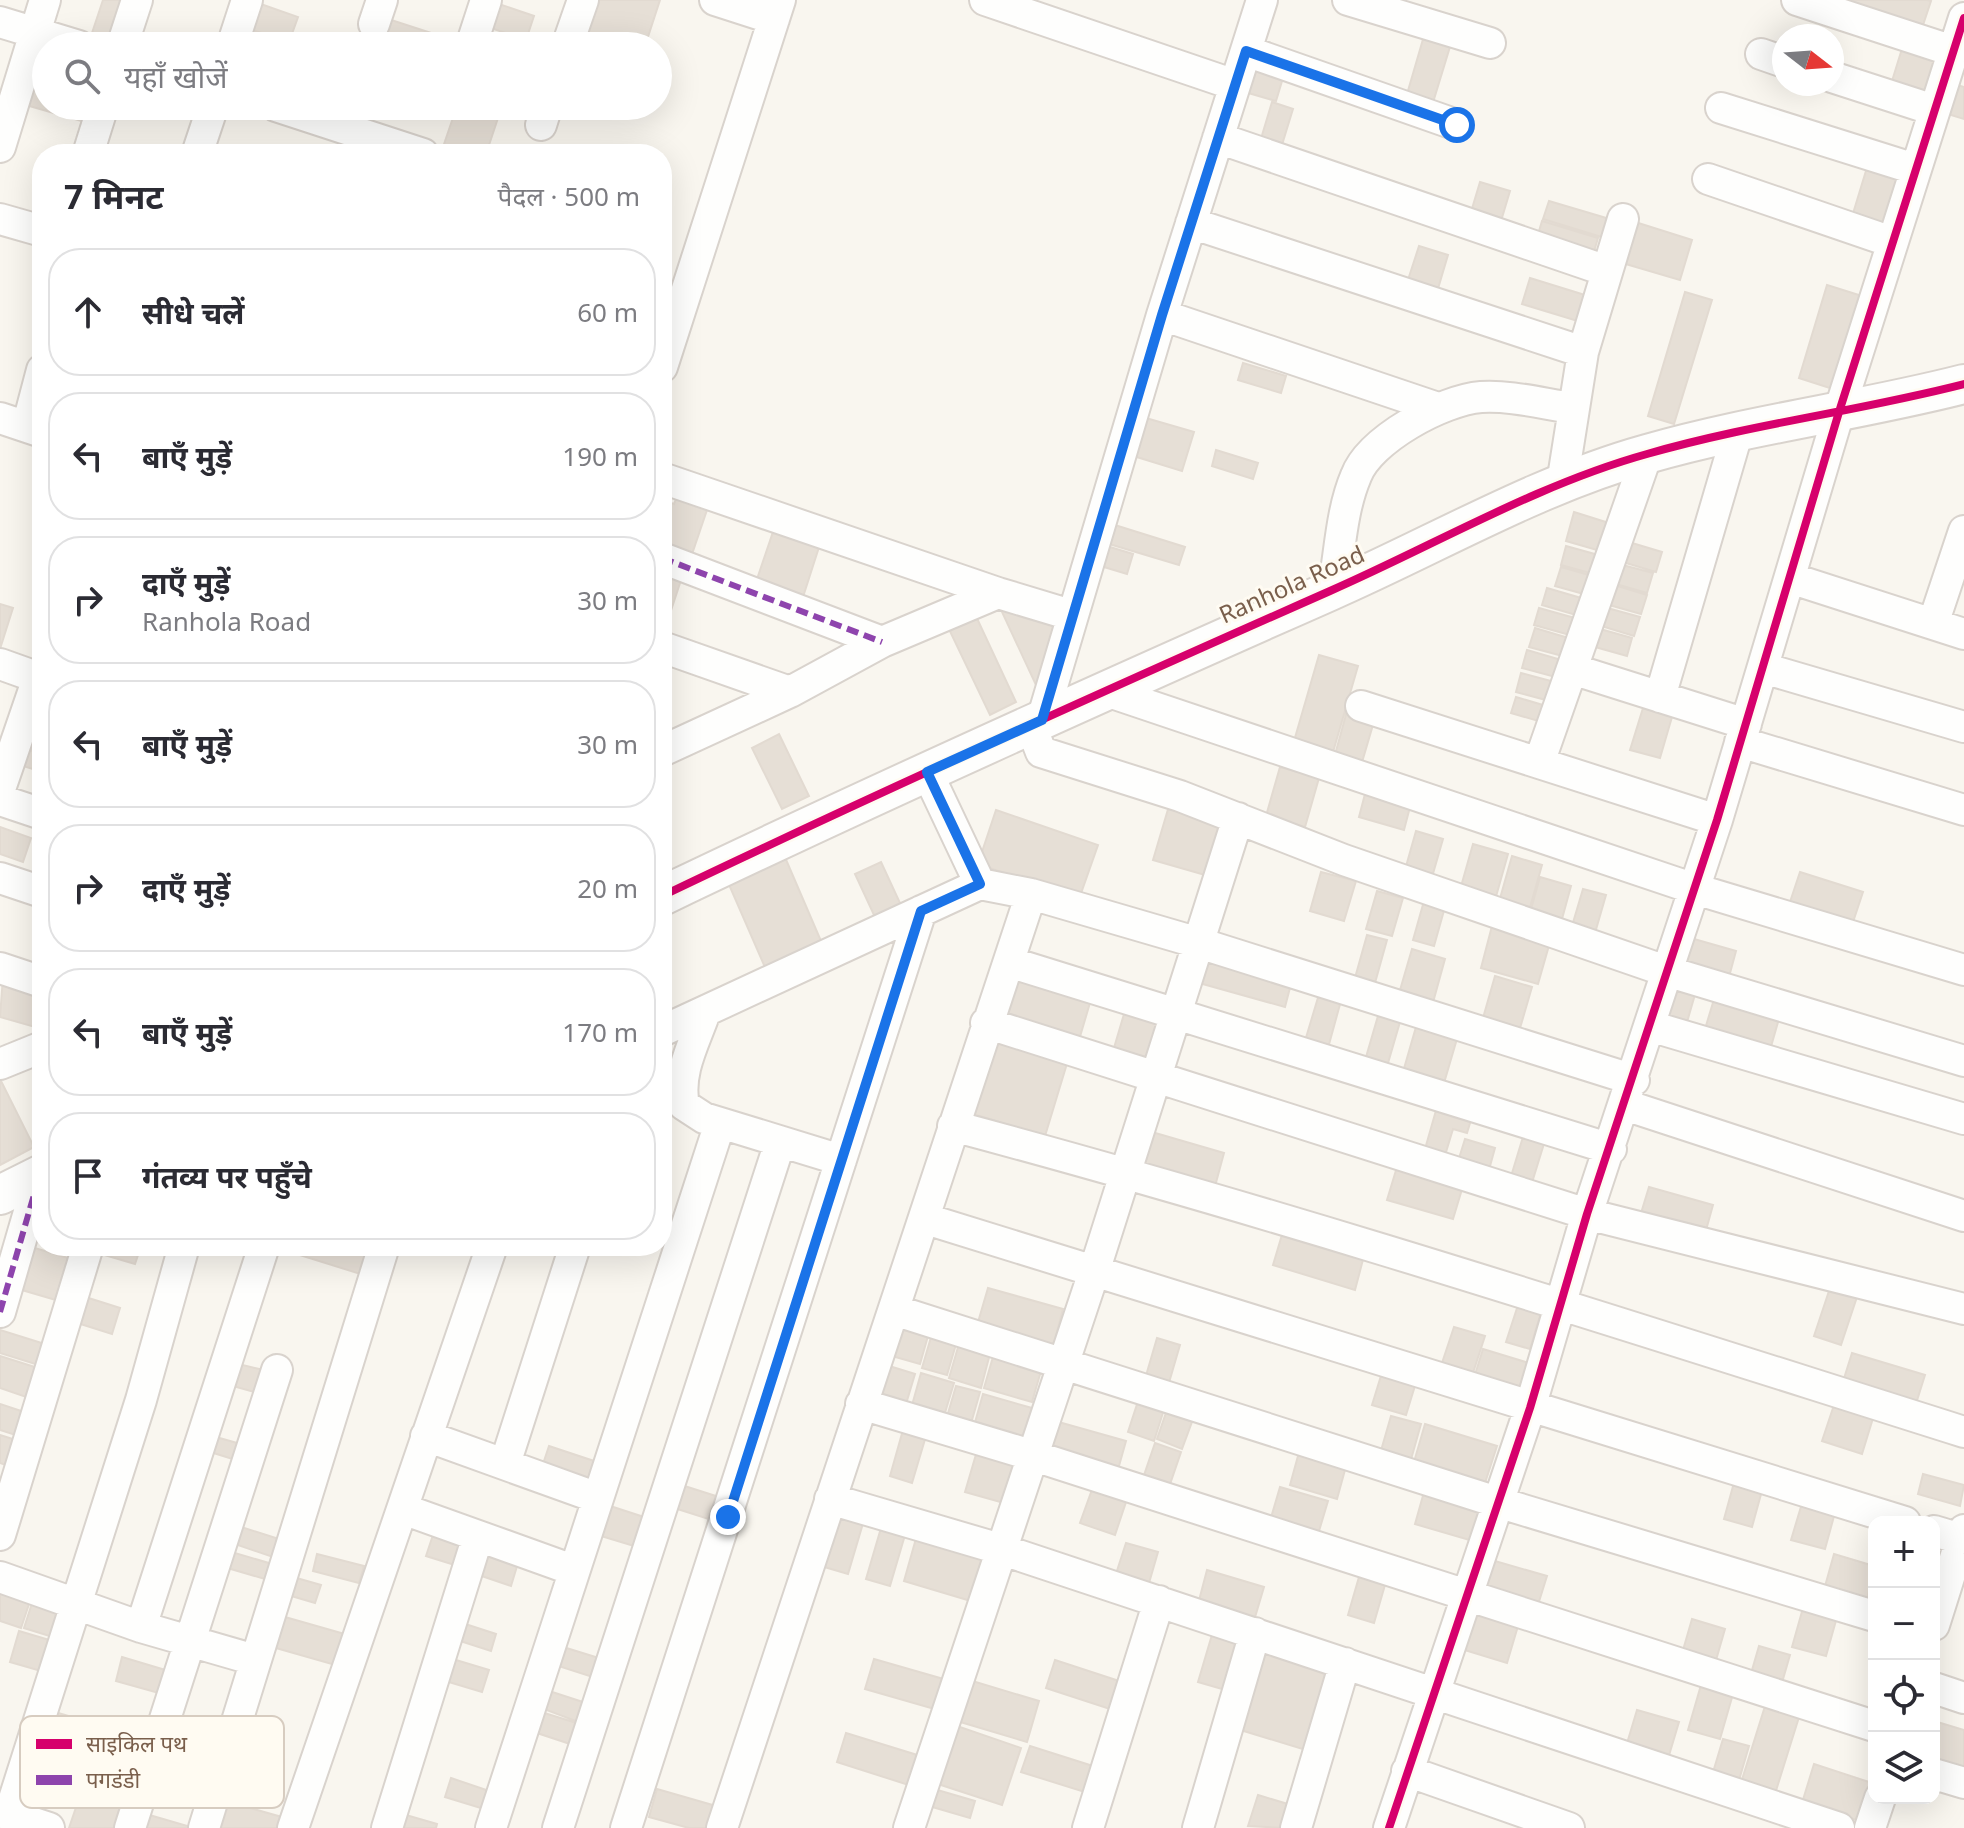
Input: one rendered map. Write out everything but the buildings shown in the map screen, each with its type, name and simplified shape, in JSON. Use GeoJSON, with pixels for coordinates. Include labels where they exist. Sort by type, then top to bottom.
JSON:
{"type":"FeatureCollection","features":[{"type":"Feature","properties":{"kind":"street"},"geometry":{"type":"LineString","coordinates":[[35,32],[45,0]]}},
{"type":"Feature","properties":{"kind":"street"},"geometry":{"type":"LineString","coordinates":[[127,32],[137,0]]}},
{"type":"Feature","properties":{"kind":"street"},"geometry":{"type":"LineString","coordinates":[[237,32],[247,0]]}},
{"type":"Feature","properties":{"kind":"street"},"geometry":{"type":"LineString","coordinates":[[476,32],[486,0]]}},
{"type":"Feature","properties":{"kind":"street"},"geometry":{"type":"LineString","coordinates":[[572,32],[583,0]]}},
{"type":"Feature","properties":{"kind":"street"},"geometry":{"type":"LineString","coordinates":[[672,336],[777,10],[715,0]]}},
{"type":"Feature","properties":{"kind":"street"},"geometry":{"type":"LineString","coordinates":[[985,0],[1235,85]]}},
{"type":"Feature","properties":{"kind":"street"},"geometry":{"type":"LineString","coordinates":[[1262,0],[1037,723],[1041,752],[1238,818],[1344,860],[1666,971],[1964,1061]]}},
{"type":"Feature","properties":{"kind":"street"},"geometry":{"type":"LineString","coordinates":[[1348,0],[1490,43]]}},
{"type":"Feature","properties":{"kind":"street"},"geometry":{"type":"LineString","coordinates":[[1797,0],[1953,51]]}},
{"type":"Feature","properties":{"kind":"street"},"geometry":{"type":"LineString","coordinates":[[1389,1828],[1530,1408],[1587,1214],[1611,1149],[1717,820],[1839,412],[1964,19]]}},
{"type":"Feature","properties":{"kind":"street"},"geometry":{"type":"LineString","coordinates":[[0,22],[32,32]]}},
{"type":"Feature","properties":{"kind":"street"},"geometry":{"type":"LineString","coordinates":[[0,147],[32,43]]}},
{"type":"Feature","properties":{"kind":"street"},"geometry":{"type":"LineString","coordinates":[[1246,51],[1457,125]]}},
{"type":"Feature","properties":{"kind":"street"},"geometry":{"type":"LineString","coordinates":[[1844,81],[1934,110]]}},
{"type":"Feature","properties":{"kind":"street"},"geometry":{"type":"LineString","coordinates":[[1721,108],[1915,169]]}},
{"type":"Feature","properties":{"kind":"street"},"geometry":{"type":"LineString","coordinates":[[91,144],[99,120]]}},
{"type":"Feature","properties":{"kind":"street"},"geometry":{"type":"LineString","coordinates":[[200,144],[208,120]]}},
{"type":"Feature","properties":{"kind":"street"},"geometry":{"type":"LineString","coordinates":[[319,120],[392,144]]}},
{"type":"Feature","properties":{"kind":"street"},"geometry":{"type":"LineString","coordinates":[[1218,138],[1607,271]]}},
{"type":"Feature","properties":{"kind":"street"},"geometry":{"type":"LineString","coordinates":[[1708,179],[1892,242]]}},
{"type":"Feature","properties":{"kind":"street"},"geometry":{"type":"LineString","coordinates":[[0,219],[32,228]]}},
{"type":"Feature","properties":{"kind":"street"},"geometry":{"type":"LineString","coordinates":[[1562,484],[1583,352],[1623,219]]}},
{"type":"Feature","properties":{"kind":"street"},"geometry":{"type":"LineString","coordinates":[[1191,223],[1583,352]]}},
{"type":"Feature","properties":{"kind":"street"},"geometry":{"type":"LineString","coordinates":[[1162,315],[1438,408]]}},
{"type":"Feature","properties":{"kind":"street","name":"Ranhola Road"},"geometry":{"type":"LineString","coordinates":[[672,891],[1103,690],[1333,590],[1562,484],[1647,454],[1964,384]]}},
{"type":"Feature","properties":{"kind":"street"},"geometry":{"type":"LineString","coordinates":[[1333,590],[1356,473],[1372,450],[1438,408],[1482,397],[1573,408]]}},
{"type":"Feature","properties":{"kind":"street"},"geometry":{"type":"LineString","coordinates":[[23,426],[32,399]]}},
{"type":"Feature","properties":{"kind":"street"},"geometry":{"type":"LineString","coordinates":[[1660,697],[1737,434]]}},
{"type":"Feature","properties":{"kind":"street"},"geometry":{"type":"LineString","coordinates":[[1539,763],[1647,454]]}},
{"type":"Feature","properties":{"kind":"street"},"geometry":{"type":"LineString","coordinates":[[672,481],[1071,615]]}},
{"type":"Feature","properties":{"kind":"street"},"geometry":{"type":"LineString","coordinates":[[1933,624],[1964,531]]}},
{"type":"Feature","properties":{"kind":"street"},"geometry":{"type":"LineString","coordinates":[[672,562],[882,642]]}},
{"type":"Feature","properties":{"kind":"street"},"geometry":{"type":"LineString","coordinates":[[1790,578],[1964,634]]}},
{"type":"Feature","properties":{"kind":"street"},"geometry":{"type":"LineString","coordinates":[[672,746],[790,692],[882,642],[998,593]]}},
{"type":"Feature","properties":{"kind":"street"},"geometry":{"type":"LineString","coordinates":[[672,651],[790,692]]}},
{"type":"Feature","properties":{"kind":"street"},"geometry":{"type":"LineString","coordinates":[[0,664],[32,675]]}},
{"type":"Feature","properties":{"kind":"street"},"geometry":{"type":"LineString","coordinates":[[1763,668],[1964,727]]}},
{"type":"Feature","properties":{"kind":"street"},"geometry":{"type":"LineString","coordinates":[[1572,669],[1660,697],[1743,733],[1964,810]]}},
{"type":"Feature","properties":{"kind":"street"},"geometry":{"type":"LineString","coordinates":[[1103,690],[1695,889],[1964,970]]}},
{"type":"Feature","properties":{"kind":"street"},"geometry":{"type":"LineString","coordinates":[[0,789],[32,700]]}},
{"type":"Feature","properties":{"kind":"street"},"geometry":{"type":"LineString","coordinates":[[1361,706],[1717,820]]}},
{"type":"Feature","properties":{"kind":"street"},"geometry":{"type":"LineString","coordinates":[[927,772],[980,884]]}},
{"type":"Feature","properties":{"kind":"street"},"geometry":{"type":"LineString","coordinates":[[0,800],[32,811]]}},
{"type":"Feature","properties":{"kind":"street"},"geometry":{"type":"LineString","coordinates":[[909,1828],[1094,1272],[1153,1078],[1238,818]]}},
{"type":"Feature","properties":{"kind":"street"},"geometry":{"type":"LineString","coordinates":[[0,878],[32,889]]}},
{"type":"Feature","properties":{"kind":"street"},"geometry":{"type":"LineString","coordinates":[[672,1027],[704,1015],[980,884],[1031,894],[1199,943],[1629,1093],[1964,1216]]}},
{"type":"Feature","properties":{"kind":"street"},"geometry":{"type":"LineString","coordinates":[[722,1828],[1031,894]]}},
{"type":"Feature","properties":{"kind":"street"},"geometry":{"type":"LineString","coordinates":[[626,1828],[921,911]]}},
{"type":"Feature","properties":{"kind":"street"},"geometry":{"type":"LineString","coordinates":[[1009,962],[1175,1011],[1611,1149]]}},
{"type":"Feature","properties":{"kind":"street"},"geometry":{"type":"LineString","coordinates":[[0,968],[32,979]]}},
{"type":"Feature","properties":{"kind":"street"},"geometry":{"type":"LineString","coordinates":[[704,1015],[685,1067],[681,1091],[684,1105],[694,1114],[841,1160]]}},
{"type":"Feature","properties":{"kind":"street"},"geometry":{"type":"LineString","coordinates":[[986,1023],[1587,1214],[1964,1309]]}},
{"type":"Feature","properties":{"kind":"street"},"geometry":{"type":"LineString","coordinates":[[1650,1026],[1964,1119]]}},
{"type":"Feature","properties":{"kind":"street"},"geometry":{"type":"LineString","coordinates":[[0,1064],[32,1051]]}},
{"type":"Feature","properties":{"kind":"street"},"geometry":{"type":"LineString","coordinates":[[491,1828],[720,1123]]}},
{"type":"Feature","properties":{"kind":"street"},"geometry":{"type":"LineString","coordinates":[[953,1126],[1126,1172],[1562,1302],[1964,1432]]}},
{"type":"Feature","properties":{"kind":"street"},"geometry":{"type":"LineString","coordinates":[[558,1828],[780,1142]]}},
{"type":"Feature","properties":{"kind":"street"},"geometry":{"type":"LineString","coordinates":[[0,1195],[32,1179]]}},
{"type":"Feature","properties":{"kind":"street"},"geometry":{"type":"LineString","coordinates":[[3,1295],[32,1203]]}},
{"type":"Feature","properties":{"kind":"street"},"geometry":{"type":"LineString","coordinates":[[926,1219],[1885,1516]]}},
{"type":"Feature","properties":{"kind":"street"},"geometry":{"type":"LineString","coordinates":[[0,1535],[85,1256]]}},
{"type":"Feature","properties":{"kind":"street"},"geometry":{"type":"LineString","coordinates":[[38,1716],[77,1604],[181,1256]]}},
{"type":"Feature","properties":{"kind":"street"},"geometry":{"type":"LineString","coordinates":[[141,1627],[261,1256]]}},
{"type":"Feature","properties":{"kind":"street"},"geometry":{"type":"LineString","coordinates":[[238,1716],[297,1536],[381,1256]]}},
{"type":"Feature","properties":{"kind":"street"},"geometry":{"type":"LineString","coordinates":[[293,1828],[489,1256]]}},
{"type":"Feature","properties":{"kind":"street"},"geometry":{"type":"LineString","coordinates":[[505,1464],[572,1256]]}},
{"type":"Feature","properties":{"kind":"street"},"geometry":{"type":"LineString","coordinates":[[894,1310],[1497,1502],[1868,1614]]}},
{"type":"Feature","properties":{"kind":"street"},"geometry":{"type":"LineString","coordinates":[[165,1716],[277,1370]]}},
{"type":"Feature","properties":{"kind":"street"},"geometry":{"type":"LineString","coordinates":[[861,1404],[1031,1455],[1868,1724]]}},
{"type":"Feature","properties":{"kind":"street"},"geometry":{"type":"LineString","coordinates":[[426,1436],[598,1498]]}},
{"type":"Feature","properties":{"kind":"street"},"geometry":{"type":"LineString","coordinates":[[830,1499],[1000,1549],[1839,1828]]}},
{"type":"Feature","properties":{"kind":"street"},"geometry":{"type":"LineString","coordinates":[[403,1509],[573,1570]]}},
{"type":"Feature","properties":{"kind":"street"},"geometry":{"type":"LineString","coordinates":[[1947,1611],[1953,1533]]}},
{"type":"Feature","properties":{"kind":"street"},"geometry":{"type":"LineString","coordinates":[[387,1828],[478,1536]]}},
{"type":"Feature","properties":{"kind":"street"},"geometry":{"type":"LineString","coordinates":[[0,1577],[141,1627],[255,1660]]}},
{"type":"Feature","properties":{"kind":"street"},"geometry":{"type":"LineString","coordinates":[[1088,1828],[1159,1601]]}},
{"type":"Feature","properties":{"kind":"street"},"geometry":{"type":"LineString","coordinates":[[1198,1828],[1255,1633]]}},
{"type":"Feature","properties":{"kind":"street"},"geometry":{"type":"LineString","coordinates":[[1296,1828],[1345,1663]]}},
{"type":"Feature","properties":{"kind":"street"},"geometry":{"type":"LineString","coordinates":[[1940,1690],[1964,1698]]}},
{"type":"Feature","properties":{"kind":"street"},"geometry":{"type":"LineString","coordinates":[[20,1768],[4,1814],[49,1828]]}},
{"type":"Feature","properties":{"kind":"street"},"geometry":{"type":"LineString","coordinates":[[1407,1771],[1569,1828]]}},
{"type":"Feature","properties":{"kind":"street"},"geometry":{"type":"LineString","coordinates":[[1940,1776],[1964,1783]]}},
{"type":"Feature","properties":{"kind":"street"},"geometry":{"type":"LineString","coordinates":[[1870,1828],[1878,1804]]}},
{"type":"Feature","properties":{"kind":"street"},"geometry":{"type":"LineString","coordinates":[[130,1828],[136,1808]]}},
{"type":"Feature","properties":{"kind":"street"},"geometry":{"type":"LineString","coordinates":[[204,1828],[210,1808]]}},
{"type":"Feature","properties":{"kind":"marked path"},"geometry":{"type":"LineString","coordinates":[[672,562],[882,642]]}},
{"type":"Feature","properties":{"kind":"marked path"},"geometry":{"type":"LineString","coordinates":[[0,1312],[32,1202]]}},
{"type":"Feature","properties":{"kind":"cycle path"},"geometry":{"type":"LineString","coordinates":[[1389,1828],[1530,1408],[1587,1214],[1717,820],[1839,412],[1964,18]]}},
{"type":"Feature","properties":{"kind":"cycle path"},"geometry":{"type":"LineString","coordinates":[[672,891],[911,779],[1565,482],[1686,443],[1964,384]]}},
{"type":"Feature","properties":{"kind":"route"},"geometry":{"type":"LineString","coordinates":[[728,1517],[921,911],[980,884],[927,772],[1042,720],[1162,315],[1246,51],[1457,125]]}}]}
